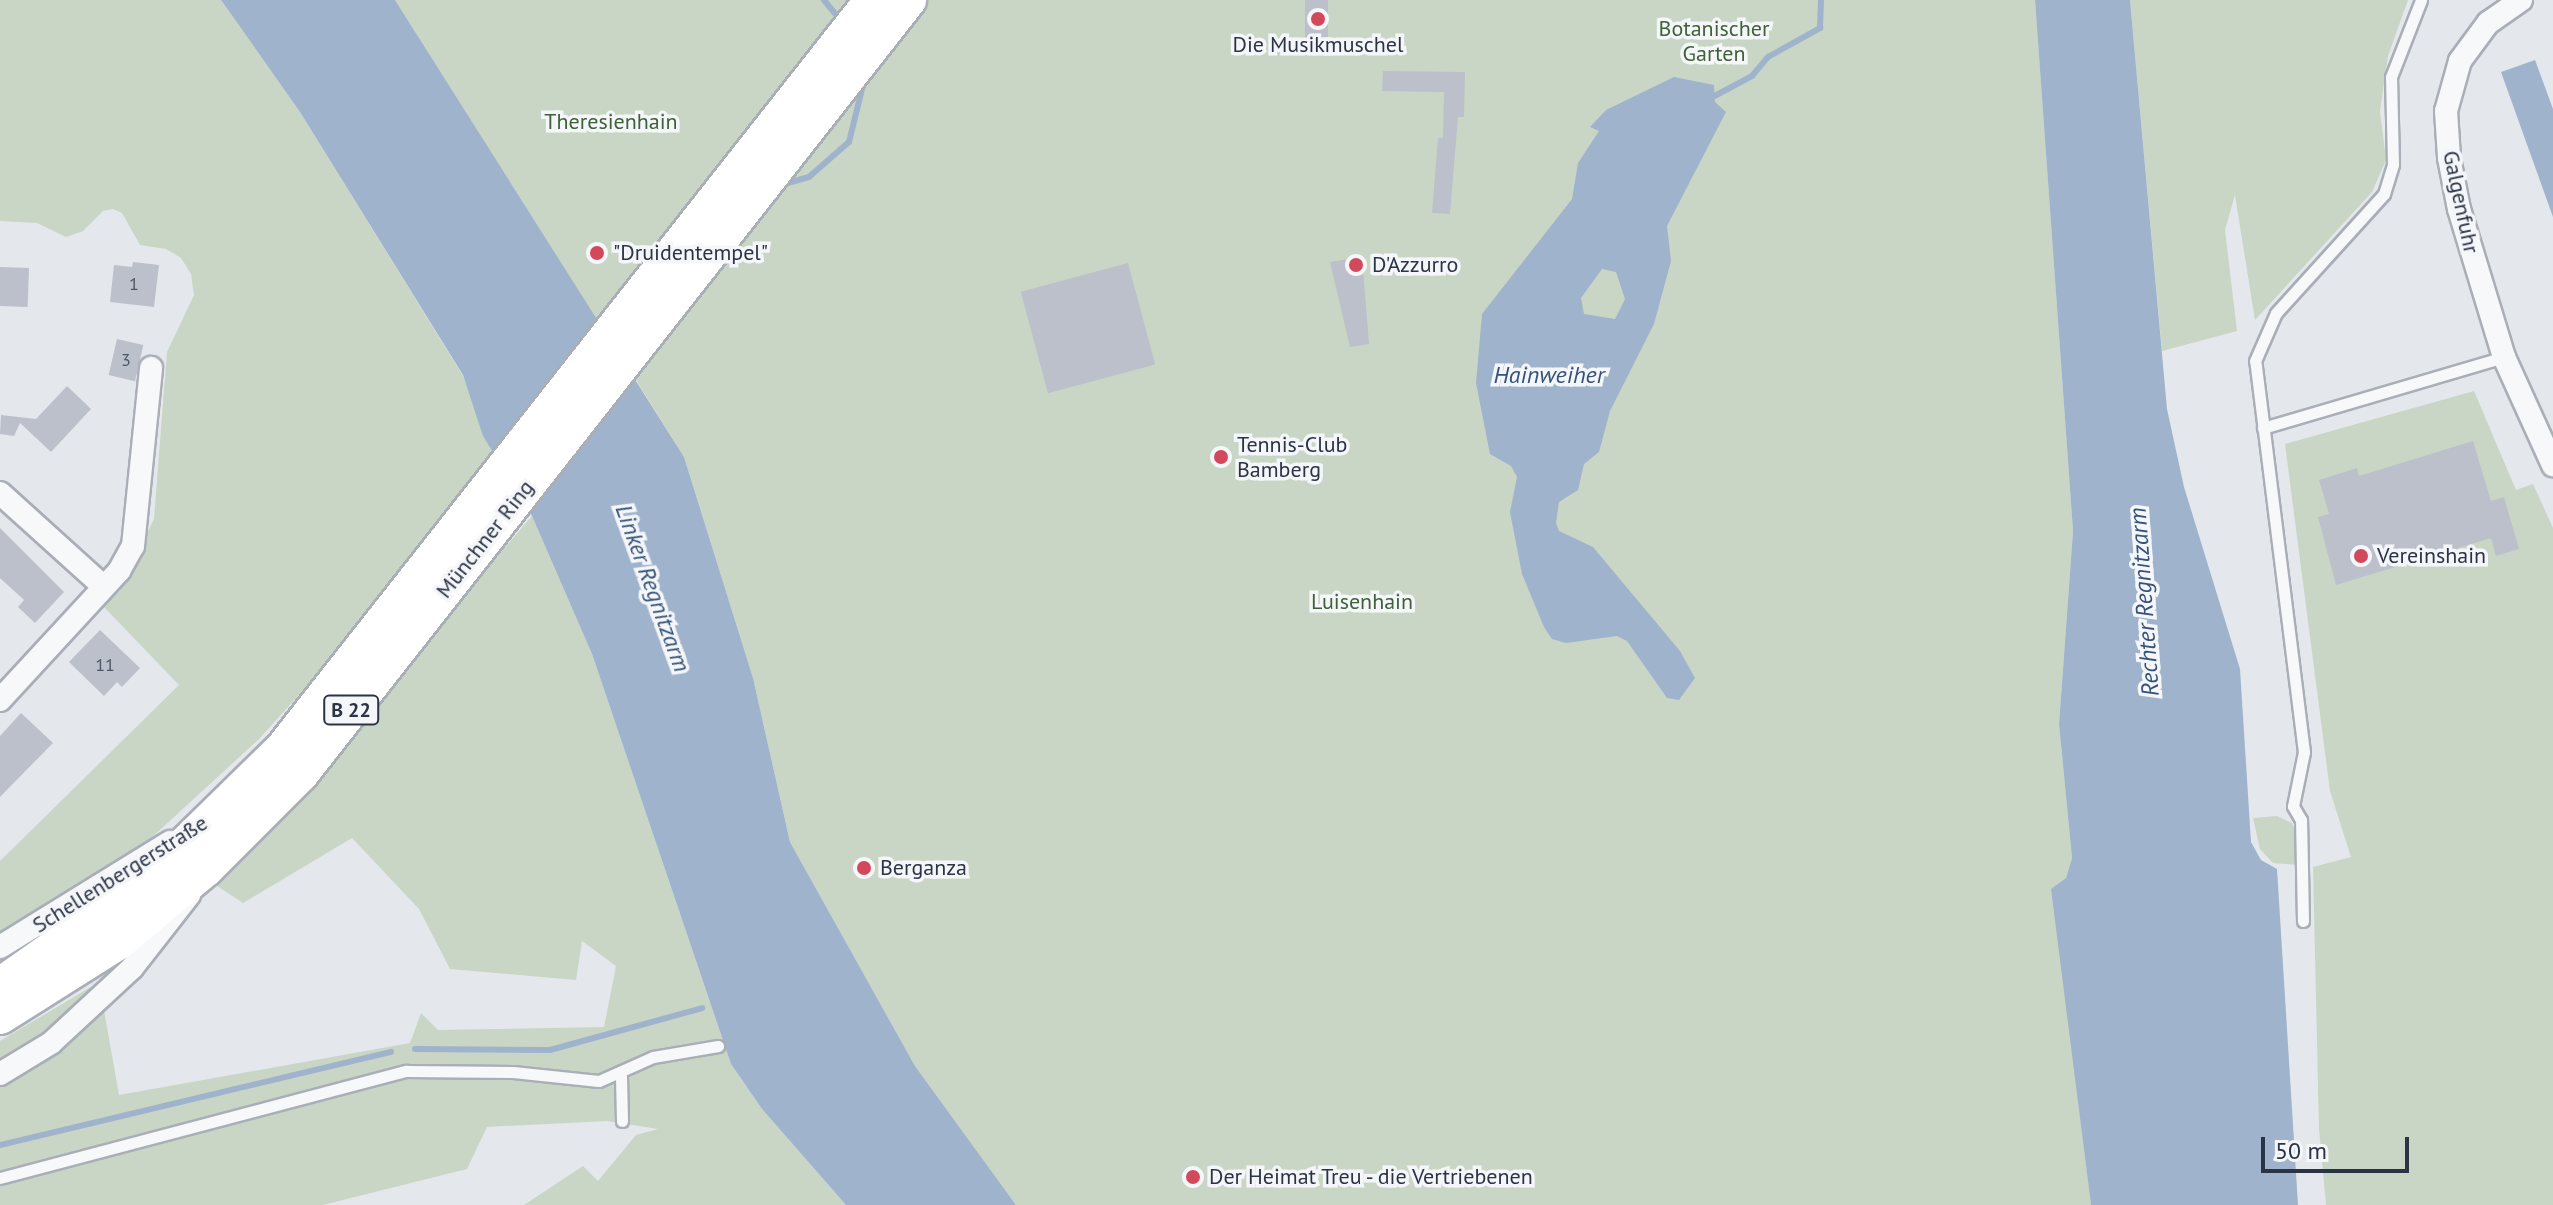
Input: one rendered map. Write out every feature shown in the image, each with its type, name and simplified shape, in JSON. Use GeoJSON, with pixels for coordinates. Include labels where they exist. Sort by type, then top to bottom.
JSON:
{"type":"FeatureCollection","features":[{"type":"Feature","properties":{"kind":"main road","name":"Münchner Ring"},"geometry":{"type":"LineString","coordinates":[[0,1016],[95,958],[206,868],[301,773],[475,529],[873,0]]}},
{"type":"Feature","properties":{"kind":"main road","name":"Münchner Ring"},"geometry":{"type":"LineString","coordinates":[[0,986],[107,915],[238,798],[475,529],[908,0]]}},
{"type":"Feature","properties":{"kind":"street","name":"Galgenfuhr"},"geometry":{"type":"LineString","coordinates":[[2521,0],[2471,42],[2450,87],[2446,111],[2459,209],[2504,357],[2553,465]]}},
{"type":"Feature","properties":{"kind":"street"},"geometry":{"type":"LineString","coordinates":[[0,700],[104,587],[133,546],[139,519],[151,368]]}},
{"type":"Feature","properties":{"kind":"street"},"geometry":{"type":"LineString","coordinates":[[0,493],[104,587]]}},
{"type":"Feature","properties":{"kind":"street","name":"Schellenbergerstraße"},"geometry":{"type":"LineString","coordinates":[[0,947],[238,798]]}},
{"type":"Feature","properties":{"kind":"street","name":"Schellenbergerstraße"},"geometry":{"type":"LineString","coordinates":[[0,1074],[51,1043],[132,968],[170,924],[206,868]]}},
{"type":"Feature","properties":{"kind":"lane"},"geometry":{"type":"LineString","coordinates":[[2303,921],[2301,820],[2293,806],[2304,752],[2255,377],[2262,338],[2276,313],[2347,241],[2390,180],[2391,77],[2421,0]]}},
{"type":"Feature","properties":{"kind":"lane"},"geometry":{"type":"LineString","coordinates":[[2263,428],[2504,357]]}},
{"type":"Feature","properties":{"kind":"lane"},"geometry":{"type":"LineString","coordinates":[[0,1178],[406,1071],[513,1072],[599,1081],[621,1076],[653,1057],[718,1046]]}},
{"type":"Feature","properties":{"kind":"lane"},"geometry":{"type":"LineString","coordinates":[[621,1076],[622,1121]]}},
{"type":"Feature","properties":{"kind":"green space"},"geometry":{"type":"Polygon","coordinates":[[[0,0],[221,0],[300,112],[463,376],[493,452],[355,633],[259,739],[137,851],[0,939],[0,861],[179,685],[102,605],[120,591],[154,519],[167,352],[194,295],[191,274],[181,258],[166,249],[140,245],[122,213],[113,209],[103,211],[83,231],[66,237],[37,223],[0,221],[0,0]]]}},
{"type":"Feature","properties":{"kind":"green space","name":"Theresienhain"},"geometry":{"type":"Polygon","coordinates":[[[395,0],[858,0],[602,328],[395,0]]]}},
{"type":"Feature","properties":{"kind":"green space","name":"Luisenhain"},"geometry":{"type":"Polygon","coordinates":[[[926,0],[2035,0],[2073,531],[2059,724],[2072,858],[2066,878],[2052,890],[2091,1205],[1016,1205],[915,1066],[790,842],[753,678],[684,457],[633,375],[926,0]]]}},
{"type":"Feature","properties":{"kind":"green space"},"geometry":{"type":"Polygon","coordinates":[[[2130,0],[2408,0],[2388,56],[2380,111],[2386,160],[2372,192],[2255,320],[2235,195],[2225,230],[2237,331],[2162,351],[2130,0]]]}},
{"type":"Feature","properties":{"kind":"green space"},"geometry":{"type":"Polygon","coordinates":[[[2474,391],[2516,490],[2533,484],[2553,528],[2553,1205],[2326,1205],[2319,1129],[2313,867],[2351,857],[2330,791],[2285,444],[2474,391]]]}},
{"type":"Feature","properties":{"kind":"green space"},"geometry":{"type":"Polygon","coordinates":[[[532,516],[592,654],[731,1064],[762,1109],[846,1205],[524,1205],[583,1166],[598,1181],[636,1135],[658,1129],[607,1121],[487,1127],[467,1169],[323,1205],[0,1205],[0,1041],[99,982],[119,1095],[410,1043],[421,1013],[438,1030],[604,1027],[616,966],[582,941],[576,980],[450,969],[419,909],[352,838],[243,903],[214,884],[532,516]]]}},
{"type":"Feature","properties":{"kind":"green space"},"geometry":{"type":"Polygon","coordinates":[[[2277,816],[2292,823],[2298,836],[2299,865],[2273,863],[2260,849],[2253,818],[2277,816]]]}},
{"type":"Feature","properties":{"kind":"water","name":"Linker Regnitzarm"},"geometry":{"type":"Polygon","coordinates":[[[221,0],[395,0],[684,457],[753,678],[790,842],[915,1066],[1016,1205],[846,1205],[762,1109],[731,1064],[592,654],[532,516],[483,436],[463,375],[300,112],[221,0]]]}},
{"type":"Feature","properties":{"kind":"water","name":"Rechter Regnitzarm"},"geometry":{"type":"Polygon","coordinates":[[[2035,0],[2130,0],[2167,409],[2184,487],[2240,669],[2251,842],[2261,860],[2277,869],[2298,1205],[2091,1205],[2051,889],[2066,878],[2072,858],[2059,724],[2073,531],[2035,0]]]}},
{"type":"Feature","properties":{"kind":"water"},"geometry":{"type":"Polygon","coordinates":[[[2535,60],[2553,109],[2553,217],[2501,72],[2535,60]]]}},
{"type":"Feature","properties":{"kind":"water","name":"Hainweiher"},"geometry":{"type":"Polygon","coordinates":[[[1674,77],[1714,85],[1715,102],[1726,112],[1667,226],[1671,261],[1654,324],[1610,411],[1599,452],[1584,464],[1578,490],[1559,502],[1556,523],[1559,531],[1593,547],[1680,651],[1695,678],[1679,700],[1667,698],[1627,641],[1617,636],[1566,643],[1552,639],[1544,627],[1522,574],[1510,512],[1517,477],[1511,466],[1490,454],[1476,383],[1482,314],[1572,199],[1578,163],[1599,131],[1590,127],[1606,110],[1674,77]],[[1602,269],[1581,298],[1584,314],[1615,319],[1625,299],[1616,272],[1602,269]]]}},
{"type":"Feature","properties":{"kind":"building","name":"Die Musikmuschel"},"geometry":{"type":"Polygon","coordinates":[[[1305,0],[1328,0],[1328,39],[1305,39],[1305,0]]]}},
{"type":"Feature","properties":{"kind":"building"},"geometry":{"type":"Polygon","coordinates":[[[1383,71],[1465,72],[1464,117],[1458,117],[1450,214],[1432,213],[1438,138],[1443,138],[1444,92],[1382,91],[1383,71]]]}},
{"type":"Feature","properties":{"kind":"building"},"geometry":{"type":"Polygon","coordinates":[[[1362,257],[1369,344],[1350,347],[1330,262],[1362,257]]]}},
{"type":"Feature","properties":{"kind":"building"},"geometry":{"type":"Polygon","coordinates":[[[133,262],[159,265],[154,307],[110,302],[114,265],[132,267],[133,262]]]}},
{"type":"Feature","properties":{"kind":"building"},"geometry":{"type":"Polygon","coordinates":[[[1128,263],[1155,364],[1048,393],[1021,292],[1128,263]]]}},
{"type":"Feature","properties":{"kind":"building"},"geometry":{"type":"Polygon","coordinates":[[[0,267],[29,268],[28,307],[0,306],[0,267]]]}},
{"type":"Feature","properties":{"kind":"building"},"geometry":{"type":"Polygon","coordinates":[[[117,339],[143,345],[135,381],[109,375],[117,339]]]}},
{"type":"Feature","properties":{"kind":"building"},"geometry":{"type":"Polygon","coordinates":[[[67,386],[91,409],[51,452],[20,423],[14,436],[0,434],[1,415],[36,419],[67,386]]]}},
{"type":"Feature","properties":{"kind":"building"},"geometry":{"type":"Polygon","coordinates":[[[2473,441],[2491,501],[2504,497],[2519,549],[2496,556],[2491,538],[2336,585],[2318,517],[2329,514],[2319,480],[2357,468],[2359,476],[2473,441]]]}},
{"type":"Feature","properties":{"kind":"building"},"geometry":{"type":"Polygon","coordinates":[[[0,528],[64,592],[35,623],[18,607],[24,600],[0,578],[0,528]]]}},
{"type":"Feature","properties":{"kind":"building"},"geometry":{"type":"Polygon","coordinates":[[[100,630],[140,668],[122,687],[117,682],[104,696],[69,662],[100,630]]]}},
{"type":"Feature","properties":{"kind":"building"},"geometry":{"type":"Polygon","coordinates":[[[21,713],[53,743],[0,797],[0,736],[21,713]]]}},
{"type":"Feature","properties":{"kind":"waterway"},"geometry":{"type":"LineString","coordinates":[[824,0],[841,21]]}},
{"type":"Feature","properties":{"kind":"waterway"},"geometry":{"type":"LineString","coordinates":[[1709,99],[1752,76],[1768,57],[1820,28],[1821,0]]}},
{"type":"Feature","properties":{"kind":"waterway"},"geometry":{"type":"LineString","coordinates":[[781,185],[809,177],[849,142],[865,77]]}},
{"type":"Feature","properties":{"kind":"waterway"},"geometry":{"type":"LineString","coordinates":[[415,1049],[550,1050],[702,1008]]}},
{"type":"Feature","properties":{"kind":"waterway"},"geometry":{"type":"LineString","coordinates":[[0,1145],[391,1052]]}},
{"type":"Feature","properties":{"kind":"place","name":"Die Musikmuschel"},"geometry":{"type":"Point","coordinates":[1318,19]}},
{"type":"Feature","properties":{"kind":"place","name":"\"Druidentempel\""},"geometry":{"type":"Point","coordinates":[597,253]}},
{"type":"Feature","properties":{"kind":"place","name":"D'Azzurro"},"geometry":{"type":"Point","coordinates":[1356,265]}},
{"type":"Feature","properties":{"kind":"place","name":"Tennis-Club Bamberg"},"geometry":{"type":"Point","coordinates":[1221,457]}},
{"type":"Feature","properties":{"kind":"place","name":"Vereinshain"},"geometry":{"type":"Point","coordinates":[2361,556]}},
{"type":"Feature","properties":{"kind":"place","name":"Berganza"},"geometry":{"type":"Point","coordinates":[864,868]}},
{"type":"Feature","properties":{"kind":"place","name":"Der Heimat Treu - die Vertriebenen"},"geometry":{"type":"Point","coordinates":[1193,1177]}},
{"type":"Feature","properties":{"kind":"park label","name":"Botanischer Garten"},"geometry":{"type":"Point","coordinates":[1714,40]}}]}
